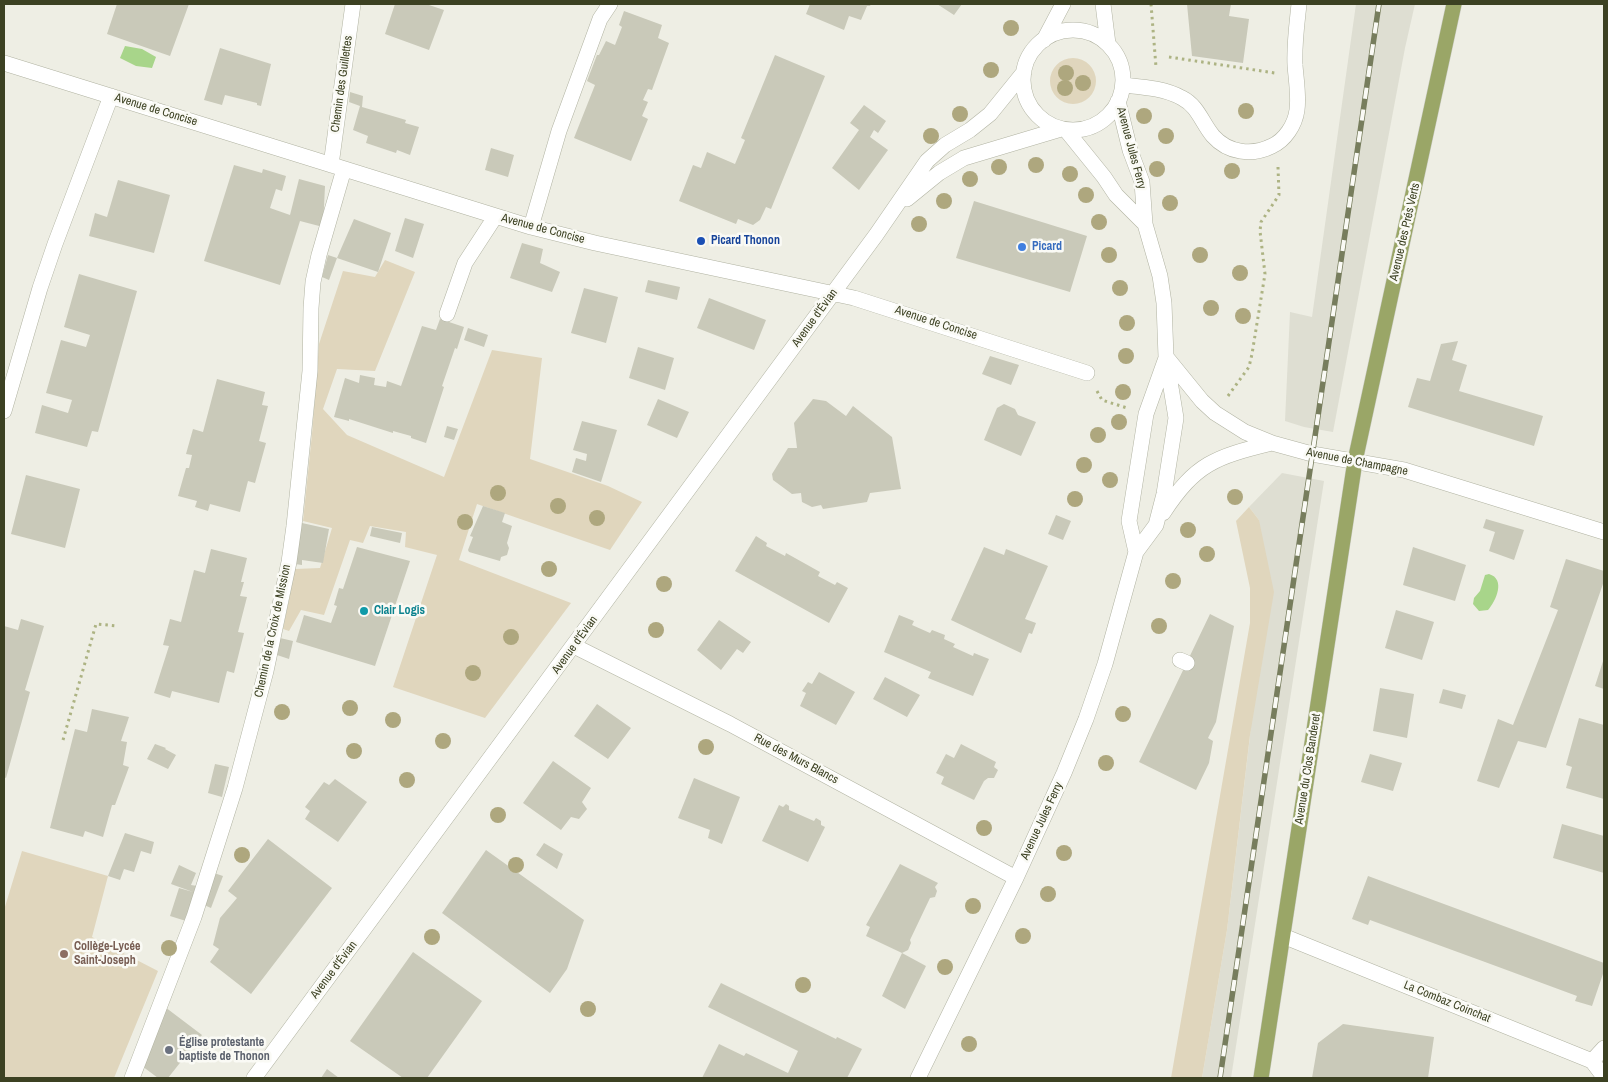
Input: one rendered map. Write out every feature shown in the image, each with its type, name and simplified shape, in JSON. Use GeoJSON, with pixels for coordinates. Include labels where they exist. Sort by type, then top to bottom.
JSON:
{"type":"FeatureCollection","features":[{"type":"Feature","properties":{"kind":"main road","name":"Avenue des Prés Verts"},"geometry":{"type":"LineString","coordinates":[[1355,461],[1454,4]]}},
{"type":"Feature","properties":{"kind":"main road","name":"Avenue du Clos Banderet"},"geometry":{"type":"LineString","coordinates":[[1261,1078],[1355,461]]}},
{"type":"Feature","properties":{"kind":"street","name":"Chemin des Guillettes"},"geometry":{"type":"LineString","coordinates":[[338,167],[353,4]]}},
{"type":"Feature","properties":{"kind":"street"},"geometry":{"type":"LineString","coordinates":[[530,227],[559,131],[600,19],[610,4]]}},
{"type":"Feature","properties":{"kind":"street"},"geometry":{"type":"LineString","coordinates":[[1044,40],[1063,4]]}},
{"type":"Feature","properties":{"kind":"street"},"geometry":{"type":"LineString","coordinates":[[1103,4],[1108,44]]}},
{"type":"Feature","properties":{"kind":"street"},"geometry":{"type":"LineString","coordinates":[[1123,85],[1157,90],[1182,98],[1191,104],[1214,137],[1224,145],[1237,151],[1251,152],[1264,150],[1277,144],[1287,135],[1294,123],[1298,110],[1295,49],[1299,4]]}},
{"type":"Feature","properties":{"kind":"street"},"geometry":{"type":"LineString","coordinates":[[1077,31],[1093,35],[1108,44],[1118,59],[1123,85],[1118,101],[1108,116],[1093,126],[1084,129],[1064,129],[1046,122],[1033,111],[1024,88],[1024,72],[1026,62],[1033,50],[1044,40],[1060,32],[1077,31]]}},
{"type":"Feature","properties":{"kind":"street","name":"Avenue de Concise"},"geometry":{"type":"LineString","coordinates":[[4,63],[495,217],[595,244],[873,302],[1087,373]]}},
{"type":"Feature","properties":{"kind":"street","name":"Avenue d'Évian"},"geometry":{"type":"LineString","coordinates":[[254,1078],[894,210],[927,160],[990,114],[1024,72]]}},
{"type":"Feature","properties":{"kind":"street"},"geometry":{"type":"LineString","coordinates":[[4,411],[55,244],[112,96]]}},
{"type":"Feature","properties":{"kind":"street","name":"Avenue Jules Ferry"},"geometry":{"type":"LineString","coordinates":[[918,1078],[1016,878],[1064,773],[1086,719],[1108,655],[1136,552],[1156,525],[1164,494],[1176,418],[1166,357],[1164,303],[1155,258],[1145,224],[1142,182],[1130,150],[1118,101]]}},
{"type":"Feature","properties":{"kind":"street","name":"Avenue d'Évian"},"geometry":{"type":"LineString","coordinates":[[894,210],[939,173],[964,158],[1017,141],[1064,129]]}},
{"type":"Feature","properties":{"kind":"street","name":"Avenue Jules Ferry"},"geometry":{"type":"LineString","coordinates":[[1064,129],[1104,177],[1116,195],[1145,224]]}},
{"type":"Feature","properties":{"kind":"street","name":"Chemin de la Croix de Mission"},"geometry":{"type":"LineString","coordinates":[[132,1078],[194,917],[235,788],[272,645],[294,526],[310,371],[313,282],[338,167]]}},
{"type":"Feature","properties":{"kind":"street"},"geometry":{"type":"LineString","coordinates":[[446,314],[465,264],[495,217]]}},
{"type":"Feature","properties":{"kind":"street","name":"Avenue de Champagne"},"geometry":{"type":"LineString","coordinates":[[1166,357],[1202,401],[1215,413],[1229,424],[1272,443],[1312,454],[1404,470],[1604,532]]}},
{"type":"Feature","properties":{"kind":"street","name":"Avenue Jules Ferry"},"geometry":{"type":"LineString","coordinates":[[1136,552],[1129,521],[1146,414],[1166,357]]}},
{"type":"Feature","properties":{"kind":"street"},"geometry":{"type":"LineString","coordinates":[[1156,525],[1180,489],[1200,468],[1219,458],[1272,443]]}},
{"type":"Feature","properties":{"kind":"street","name":"Rue des Murs Blancs"},"geometry":{"type":"LineString","coordinates":[[574,646],[730,724],[1016,878]]}},
{"type":"Feature","properties":{"kind":"street","name":"La Combaz Coinchat"},"geometry":{"type":"LineString","coordinates":[[1283,936],[1592,1061]]}},
{"type":"Feature","properties":{"kind":"street"},"geometry":{"type":"LineString","coordinates":[[1603,1078],[1602,1072],[1592,1061],[1604,1048]]}},
{"type":"Feature","properties":{"kind":"path"},"geometry":{"type":"LineString","coordinates":[[1151,4],[1157,90]]}},
{"type":"Feature","properties":{"kind":"path"},"geometry":{"type":"LineString","coordinates":[[1169,57],[1296,76]]}},
{"type":"Feature","properties":{"kind":"path"},"geometry":{"type":"LineString","coordinates":[[1215,413],[1249,367],[1252,354],[1265,274],[1260,231],[1261,222],[1279,195],[1277,144]]}},
{"type":"Feature","properties":{"kind":"path"},"geometry":{"type":"LineString","coordinates":[[1087,373],[1102,400],[1146,414]]}},
{"type":"Feature","properties":{"kind":"path"},"geometry":{"type":"LineString","coordinates":[[63,740],[96,624],[118,626]]}},
{"type":"Feature","properties":{"kind":"shaded area"},"geometry":{"type":"Polygon","coordinates":[[[1356,4],[1415,4],[1405,48],[1333,432],[1304,427],[1285,421],[1290,312],[1312,317],[1356,4]]]}},
{"type":"Feature","properties":{"kind":"shaded area"},"geometry":{"type":"Polygon","coordinates":[[[125,46],[142,49],[156,57],[152,68],[136,66],[120,58],[125,46]]]}},
{"type":"Feature","properties":{"kind":"shaded area"},"geometry":{"type":"Polygon","coordinates":[[[1068,58],[1078,58],[1092,68],[1096,81],[1092,94],[1086,100],[1078,104],[1068,104],[1054,94],[1050,86],[1050,76],[1060,62],[1068,58]]]}},
{"type":"Feature","properties":{"kind":"shaded area"},"geometry":{"type":"Polygon","coordinates":[[[385,260],[415,272],[375,371],[337,369],[323,409],[347,435],[444,477],[492,350],[542,358],[530,459],[608,486],[642,502],[610,550],[477,504],[459,560],[571,603],[485,718],[393,687],[437,555],[405,547],[406,532],[370,526],[363,543],[350,540],[324,615],[301,610],[289,631],[283,629],[295,569],[320,568],[332,528],[303,521],[319,344],[343,271],[375,277],[385,260]]]}},
{"type":"Feature","properties":{"kind":"shaded area"},"geometry":{"type":"Polygon","coordinates":[[[1282,473],[1324,481],[1231,1078],[1202,1078],[1227,930],[1250,736],[1259,520],[1249,507],[1282,473]]]}},
{"type":"Feature","properties":{"kind":"shaded area"},"geometry":{"type":"Polygon","coordinates":[[[1249,507],[1259,520],[1274,592],[1250,735],[1227,930],[1202,1078],[1171,1078],[1250,623],[1250,588],[1236,521],[1249,507]]]}},
{"type":"Feature","properties":{"kind":"shaded area"},"geometry":{"type":"Polygon","coordinates":[[[1489,574],[1497,580],[1498,590],[1488,610],[1479,611],[1473,604],[1474,598],[1480,591],[1485,575],[1489,574]]]}},
{"type":"Feature","properties":{"kind":"shaded area","name":"Collège-Lycée Saint-Joseph"},"geometry":{"type":"Polygon","coordinates":[[[22,851],[108,876],[92,937],[158,971],[114,1078],[4,1078],[4,910],[22,851]]]}},
{"type":"Feature","properties":{"kind":"building"},"geometry":{"type":"Polygon","coordinates":[[[117,4],[189,4],[170,56],[107,34],[117,4]]]}},
{"type":"Feature","properties":{"kind":"building"},"geometry":{"type":"Polygon","coordinates":[[[395,4],[426,4],[444,10],[429,50],[385,34],[395,4]]]}},
{"type":"Feature","properties":{"kind":"building"},"geometry":{"type":"Polygon","coordinates":[[[810,4],[871,4],[867,6],[861,20],[849,16],[844,30],[806,14],[810,4]]]}},
{"type":"Feature","properties":{"kind":"building"},"geometry":{"type":"Polygon","coordinates":[[[937,4],[962,4],[954,15],[937,4]]]}},
{"type":"Feature","properties":{"kind":"building"},"geometry":{"type":"Polygon","coordinates":[[[1187,4],[1231,4],[1229,16],[1249,19],[1243,63],[1192,56],[1187,4]]]}},
{"type":"Feature","properties":{"kind":"building"},"geometry":{"type":"Polygon","coordinates":[[[624,11],[662,25],[658,38],[669,43],[652,90],[648,89],[643,100],[648,102],[642,116],[648,119],[631,161],[574,138],[595,85],[587,81],[597,55],[599,55],[606,41],[615,45],[622,27],[619,25],[624,11]]]}},
{"type":"Feature","properties":{"kind":"building"},"geometry":{"type":"Polygon","coordinates":[[[220,48],[271,64],[261,106],[257,105],[257,103],[225,95],[222,105],[204,100],[220,48]]]}},
{"type":"Feature","properties":{"kind":"building"},"geometry":{"type":"Polygon","coordinates":[[[775,55],[825,76],[771,209],[766,207],[760,220],[753,225],[738,219],[736,224],[679,201],[693,165],[701,168],[707,152],[735,164],[745,140],[741,138],[775,55]]]}},
{"type":"Feature","properties":{"kind":"building"},"geometry":{"type":"Polygon","coordinates":[[[350,92],[363,96],[362,107],[406,120],[405,123],[419,127],[410,155],[397,150],[396,153],[366,143],[368,136],[353,130],[360,106],[349,102],[350,92]]]}},
{"type":"Feature","properties":{"kind":"building"},"geometry":{"type":"Polygon","coordinates":[[[864,105],[886,121],[878,133],[874,130],[870,137],[888,150],[859,190],[832,168],[859,130],[850,123],[864,105]]]}},
{"type":"Feature","properties":{"kind":"building"},"geometry":{"type":"Polygon","coordinates":[[[491,148],[514,155],[508,177],[485,170],[491,148]]]}},
{"type":"Feature","properties":{"kind":"building"},"geometry":{"type":"Polygon","coordinates":[[[234,165],[262,173],[263,169],[286,176],[282,191],[276,189],[270,208],[290,215],[299,179],[325,186],[323,227],[300,221],[280,285],[204,261],[234,165]]]}},
{"type":"Feature","properties":{"kind":"building"},"geometry":{"type":"Polygon","coordinates":[[[118,180],[170,195],[154,253],[89,236],[95,213],[107,217],[118,180]]]}},
{"type":"Feature","properties":{"kind":"building","name":"Picard"},"geometry":{"type":"Polygon","coordinates":[[[974,201],[1087,236],[1070,292],[956,258],[974,201]]]}},
{"type":"Feature","properties":{"kind":"building"},"geometry":{"type":"Polygon","coordinates":[[[405,218],[424,224],[413,258],[395,251],[405,218]]]}},
{"type":"Feature","properties":{"kind":"building"},"geometry":{"type":"Polygon","coordinates":[[[354,219],[391,233],[378,272],[337,258],[354,219]]]}},
{"type":"Feature","properties":{"kind":"building"},"geometry":{"type":"Polygon","coordinates":[[[522,243],[543,249],[540,263],[560,272],[552,292],[510,278],[522,243]]]}},
{"type":"Feature","properties":{"kind":"building"},"geometry":{"type":"Polygon","coordinates":[[[328,255],[337,258],[329,280],[322,277],[328,255]]]}},
{"type":"Feature","properties":{"kind":"building"},"geometry":{"type":"Polygon","coordinates":[[[79,274],[137,291],[98,432],[92,431],[87,447],[35,433],[42,405],[68,413],[72,400],[46,393],[61,340],[86,347],[90,335],[64,327],[79,274]]]}},
{"type":"Feature","properties":{"kind":"building"},"geometry":{"type":"Polygon","coordinates":[[[648,280],[680,287],[677,300],[645,292],[648,280]]]}},
{"type":"Feature","properties":{"kind":"building"},"geometry":{"type":"Polygon","coordinates":[[[584,288],[618,297],[606,343],[571,333],[584,288]]]}},
{"type":"Feature","properties":{"kind":"building"},"geometry":{"type":"Polygon","coordinates":[[[709,298],[766,320],[754,350],[697,328],[709,298]]]}},
{"type":"Feature","properties":{"kind":"building"},"geometry":{"type":"Polygon","coordinates":[[[440,319],[464,327],[442,386],[444,387],[426,443],[411,438],[411,436],[393,431],[393,433],[349,419],[349,421],[334,417],[345,378],[359,383],[360,375],[375,378],[374,385],[386,387],[387,381],[401,386],[422,326],[436,330],[440,319]]]}},
{"type":"Feature","properties":{"kind":"building"},"geometry":{"type":"Polygon","coordinates":[[[468,328],[488,335],[484,347],[464,340],[468,328]]]}},
{"type":"Feature","properties":{"kind":"building"},"geometry":{"type":"Polygon","coordinates":[[[1458,341],[1452,360],[1467,365],[1459,391],[1543,416],[1534,446],[1408,407],[1417,378],[1430,381],[1441,344],[1458,341]]]}},
{"type":"Feature","properties":{"kind":"building"},"geometry":{"type":"Polygon","coordinates":[[[638,347],[674,358],[665,390],[629,378],[638,347]]]}},
{"type":"Feature","properties":{"kind":"building"},"geometry":{"type":"Polygon","coordinates":[[[990,356],[1019,365],[1011,385],[982,374],[990,356]]]}},
{"type":"Feature","properties":{"kind":"building"},"geometry":{"type":"Polygon","coordinates":[[[217,379],[265,392],[262,405],[268,406],[259,441],[266,443],[255,483],[248,481],[240,512],[210,504],[208,511],[195,507],[197,501],[178,496],[192,455],[186,454],[193,429],[203,432],[217,379]]]}},
{"type":"Feature","properties":{"kind":"building"},"geometry":{"type":"Polygon","coordinates":[[[658,399],[689,412],[677,438],[647,425],[658,399]]]}},
{"type":"Feature","properties":{"kind":"building"},"geometry":{"type":"Polygon","coordinates":[[[813,399],[826,401],[846,416],[853,406],[892,437],[901,489],[870,493],[867,502],[823,509],[821,505],[812,507],[802,502],[801,493],[792,494],[773,480],[772,474],[788,448],[797,448],[794,423],[813,399]]]}},
{"type":"Feature","properties":{"kind":"building"},"geometry":{"type":"Polygon","coordinates":[[[1004,404],[1015,409],[1018,415],[1036,422],[1021,456],[984,440],[997,408],[1004,404]]]}},
{"type":"Feature","properties":{"kind":"building"},"geometry":{"type":"Polygon","coordinates":[[[582,421],[617,430],[601,482],[572,472],[576,458],[586,461],[587,454],[573,450],[582,421]]]}},
{"type":"Feature","properties":{"kind":"building"},"geometry":{"type":"Polygon","coordinates":[[[447,426],[458,429],[454,440],[444,437],[447,426]]]}},
{"type":"Feature","properties":{"kind":"building"},"geometry":{"type":"Polygon","coordinates":[[[26,475],[80,489],[65,548],[11,534],[26,475]]]}},
{"type":"Feature","properties":{"kind":"building"},"geometry":{"type":"Polygon","coordinates":[[[483,506],[505,513],[502,522],[512,526],[507,543],[509,548],[507,555],[501,557],[500,561],[469,552],[468,550],[473,537],[470,536],[483,506]]]}},
{"type":"Feature","properties":{"kind":"building"},"geometry":{"type":"Polygon","coordinates":[[[1056,515],[1071,521],[1063,540],[1048,534],[1056,515]]]}},
{"type":"Feature","properties":{"kind":"building"},"geometry":{"type":"Polygon","coordinates":[[[1486,519],[1524,530],[1514,560],[1489,551],[1495,532],[1483,528],[1486,519]]]}},
{"type":"Feature","properties":{"kind":"building"},"geometry":{"type":"Polygon","coordinates":[[[302,523],[329,529],[323,563],[302,560],[302,565],[295,564],[302,523]]]}},
{"type":"Feature","properties":{"kind":"building"},"geometry":{"type":"Polygon","coordinates":[[[372,527],[402,533],[400,543],[370,536],[372,527]]]}},
{"type":"Feature","properties":{"kind":"building"},"geometry":{"type":"Polygon","coordinates":[[[756,536],[767,543],[766,546],[785,556],[786,553],[820,572],[818,576],[835,585],[837,582],[848,588],[829,623],[735,571],[756,536]]]}},
{"type":"Feature","properties":{"kind":"building","name":"Clair Logis"},"geometry":{"type":"Polygon","coordinates":[[[357,547],[410,561],[375,666],[296,642],[304,615],[331,623],[337,606],[334,605],[339,588],[343,589],[357,547]]]}},
{"type":"Feature","properties":{"kind":"building"},"geometry":{"type":"Polygon","coordinates":[[[984,547],[1004,555],[1006,549],[1048,566],[1025,619],[1036,623],[1032,634],[1029,633],[1021,653],[951,620],[984,547]]]}},
{"type":"Feature","properties":{"kind":"building"},"geometry":{"type":"Polygon","coordinates":[[[1413,547],[1466,565],[1455,601],[1403,585],[1413,547]]]}},
{"type":"Feature","properties":{"kind":"building"},"geometry":{"type":"Polygon","coordinates":[[[211,549],[247,558],[241,582],[244,582],[240,596],[247,597],[238,632],[244,633],[234,673],[227,671],[219,703],[172,691],[170,698],[154,693],[169,646],[163,645],[170,619],[181,622],[194,570],[205,573],[211,549]]]}},
{"type":"Feature","properties":{"kind":"building"},"geometry":{"type":"Polygon","coordinates":[[[1566,559],[1604,571],[1604,581],[1546,748],[1518,741],[1499,788],[1477,781],[1498,719],[1513,725],[1558,610],[1550,607],[1566,559]]]}},
{"type":"Feature","properties":{"kind":"building"},"geometry":{"type":"Polygon","coordinates":[[[1396,610],[1434,622],[1422,660],[1385,648],[1396,610]]]}},
{"type":"Feature","properties":{"kind":"building"},"geometry":{"type":"Polygon","coordinates":[[[1210,614],[1234,626],[1216,722],[1208,738],[1213,741],[1209,763],[1196,790],[1139,762],[1210,614]]]}},
{"type":"Feature","properties":{"kind":"building"},"geometry":{"type":"Polygon","coordinates":[[[899,615],[914,621],[912,625],[930,633],[932,630],[945,635],[944,639],[955,644],[953,647],[973,656],[974,653],[989,659],[973,696],[928,678],[931,672],[884,652],[899,615]]]}},
{"type":"Feature","properties":{"kind":"building"},"geometry":{"type":"Polygon","coordinates":[[[21,619],[44,626],[25,690],[30,692],[6,778],[4,777],[4,626],[18,630],[21,619]]]}},
{"type":"Feature","properties":{"kind":"building"},"geometry":{"type":"Polygon","coordinates":[[[719,620],[751,642],[743,653],[737,649],[721,670],[697,650],[719,620]]]}},
{"type":"Feature","properties":{"kind":"building"},"geometry":{"type":"Polygon","coordinates":[[[280,638],[293,641],[289,659],[277,655],[280,638]]]}},
{"type":"Feature","properties":{"kind":"building"},"geometry":{"type":"Polygon","coordinates":[[[1604,658],[1604,689],[1595,686],[1604,658]]]}},
{"type":"Feature","properties":{"kind":"building"},"geometry":{"type":"Polygon","coordinates":[[[819,672],[855,692],[836,725],[800,706],[806,693],[802,691],[808,682],[812,684],[819,672]]]}},
{"type":"Feature","properties":{"kind":"building"},"geometry":{"type":"Polygon","coordinates":[[[885,677],[920,695],[907,717],[873,699],[885,677]]]}},
{"type":"Feature","properties":{"kind":"building"},"geometry":{"type":"Polygon","coordinates":[[[1380,688],[1414,694],[1407,738],[1373,731],[1380,688]]]}},
{"type":"Feature","properties":{"kind":"building"},"geometry":{"type":"Polygon","coordinates":[[[1443,689],[1466,695],[1462,709],[1439,703],[1443,689]]]}},
{"type":"Feature","properties":{"kind":"building"},"geometry":{"type":"Polygon","coordinates":[[[597,704],[631,728],[608,759],[574,736],[597,704]]]}},
{"type":"Feature","properties":{"kind":"building"},"geometry":{"type":"Polygon","coordinates":[[[92,709],[129,717],[121,741],[127,742],[123,765],[129,767],[115,805],[112,805],[103,837],[85,831],[83,837],[50,828],[75,729],[87,732],[92,709]]]}},
{"type":"Feature","properties":{"kind":"building"},"geometry":{"type":"Polygon","coordinates":[[[1579,718],[1604,725],[1604,799],[1566,788],[1572,767],[1566,765],[1579,718]]]}},
{"type":"Feature","properties":{"kind":"building"},"geometry":{"type":"Polygon","coordinates":[[[155,744],[166,748],[176,755],[168,769],[147,759],[155,744]]]}},
{"type":"Feature","properties":{"kind":"building"},"geometry":{"type":"Polygon","coordinates":[[[961,744],[996,762],[994,767],[998,770],[994,778],[988,778],[984,781],[974,800],[941,784],[944,777],[936,773],[946,754],[954,758],[961,744]]]}},
{"type":"Feature","properties":{"kind":"building"},"geometry":{"type":"Polygon","coordinates":[[[1370,754],[1402,763],[1393,791],[1361,782],[1370,754]]]}},
{"type":"Feature","properties":{"kind":"building"},"geometry":{"type":"Polygon","coordinates":[[[553,761],[591,788],[582,802],[587,809],[579,819],[571,817],[561,830],[523,803],[553,761]]]}},
{"type":"Feature","properties":{"kind":"building"},"geometry":{"type":"Polygon","coordinates":[[[215,764],[229,767],[222,797],[208,793],[215,764]]]}},
{"type":"Feature","properties":{"kind":"building"},"geometry":{"type":"Polygon","coordinates":[[[694,778],[740,797],[722,844],[708,838],[710,830],[678,818],[694,778]]]}},
{"type":"Feature","properties":{"kind":"building"},"geometry":{"type":"Polygon","coordinates":[[[335,779],[367,802],[338,842],[305,819],[310,811],[305,807],[324,782],[329,785],[335,779]]]}},
{"type":"Feature","properties":{"kind":"building"},"geometry":{"type":"Polygon","coordinates":[[[786,804],[789,806],[789,810],[814,821],[816,818],[825,827],[808,862],[762,841],[779,805],[783,807],[786,804]]]}},
{"type":"Feature","properties":{"kind":"building"},"geometry":{"type":"Polygon","coordinates":[[[1562,824],[1604,836],[1604,873],[1553,858],[1562,824]]]}},
{"type":"Feature","properties":{"kind":"building"},"geometry":{"type":"Polygon","coordinates":[[[125,833],[154,842],[151,854],[141,851],[134,872],[124,869],[120,880],[108,876],[125,833]]]}},
{"type":"Feature","properties":{"kind":"building"},"geometry":{"type":"Polygon","coordinates":[[[268,839],[332,888],[251,994],[210,962],[219,949],[213,945],[220,918],[237,898],[228,891],[268,839]]]}},
{"type":"Feature","properties":{"kind":"building"},"geometry":{"type":"Polygon","coordinates":[[[544,843],[563,854],[557,869],[536,855],[544,843]]]}},
{"type":"Feature","properties":{"kind":"building"},"geometry":{"type":"Polygon","coordinates":[[[486,850],[584,920],[567,969],[550,993],[442,913],[486,850]]]}},
{"type":"Feature","properties":{"kind":"building"},"geometry":{"type":"Polygon","coordinates":[[[900,864],[938,883],[935,887],[937,891],[935,897],[930,898],[910,940],[911,943],[908,950],[902,953],[866,936],[870,927],[866,925],[900,864]]]}},
{"type":"Feature","properties":{"kind":"building"},"geometry":{"type":"Polygon","coordinates":[[[179,865],[196,873],[191,885],[197,886],[186,921],[170,916],[179,888],[193,892],[171,884],[179,865]]]}},
{"type":"Feature","properties":{"kind":"building"},"geometry":{"type":"Polygon","coordinates":[[[214,873],[223,876],[211,908],[204,905],[214,873]]]}},
{"type":"Feature","properties":{"kind":"building"},"geometry":{"type":"Polygon","coordinates":[[[1368,876],[1604,963],[1604,971],[1592,1006],[1575,1001],[1577,996],[1370,920],[1368,925],[1352,919],[1368,876]]]}},
{"type":"Feature","properties":{"kind":"building"},"geometry":{"type":"Polygon","coordinates":[[[413,952],[482,1001],[427,1078],[403,1078],[350,1041],[413,952]]]}},
{"type":"Feature","properties":{"kind":"building"},"geometry":{"type":"Polygon","coordinates":[[[902,953],[926,966],[905,1009],[882,996],[902,953]]]}},
{"type":"Feature","properties":{"kind":"building"},"geometry":{"type":"Polygon","coordinates":[[[721,983],[836,1039],[837,1037],[862,1049],[847,1078],[702,1078],[719,1044],[744,1056],[746,1053],[788,1073],[798,1051],[708,1007],[721,983]]]}},
{"type":"Feature","properties":{"kind":"building","name":"Église protestante baptiste de Thonon"},"geometry":{"type":"Polygon","coordinates":[[[165,1007],[202,1035],[168,1078],[158,1078],[142,1066],[165,1007]]]}},
{"type":"Feature","properties":{"kind":"building"},"geometry":{"type":"Polygon","coordinates":[[[1343,1024],[1434,1037],[1428,1078],[1312,1078],[1318,1043],[1343,1024]]]}},
{"type":"Feature","properties":{"kind":"building"},"geometry":{"type":"Polygon","coordinates":[[[327,1069],[339,1078],[321,1078],[327,1069]]]}},
{"type":"Feature","properties":{"kind":"railway"},"geometry":{"type":"LineString","coordinates":[[1220,1078],[1379,4]]}},
{"type":"Feature","properties":{"kind":"place","name":"Picard Thonon"},"geometry":{"type":"Point","coordinates":[701,241]}},
{"type":"Feature","properties":{"kind":"place","name":"Picard"},"geometry":{"type":"Point","coordinates":[1022,247]}},
{"type":"Feature","properties":{"kind":"place","name":"Clair Logis"},"geometry":{"type":"Point","coordinates":[364,611]}},
{"type":"Feature","properties":{"kind":"place","name":"Collège-Lycée Saint-Joseph"},"geometry":{"type":"Point","coordinates":[64,954]}},
{"type":"Feature","properties":{"kind":"place","name":"Église protestante baptiste de Thonon"},"geometry":{"type":"Point","coordinates":[169,1050]}}]}
